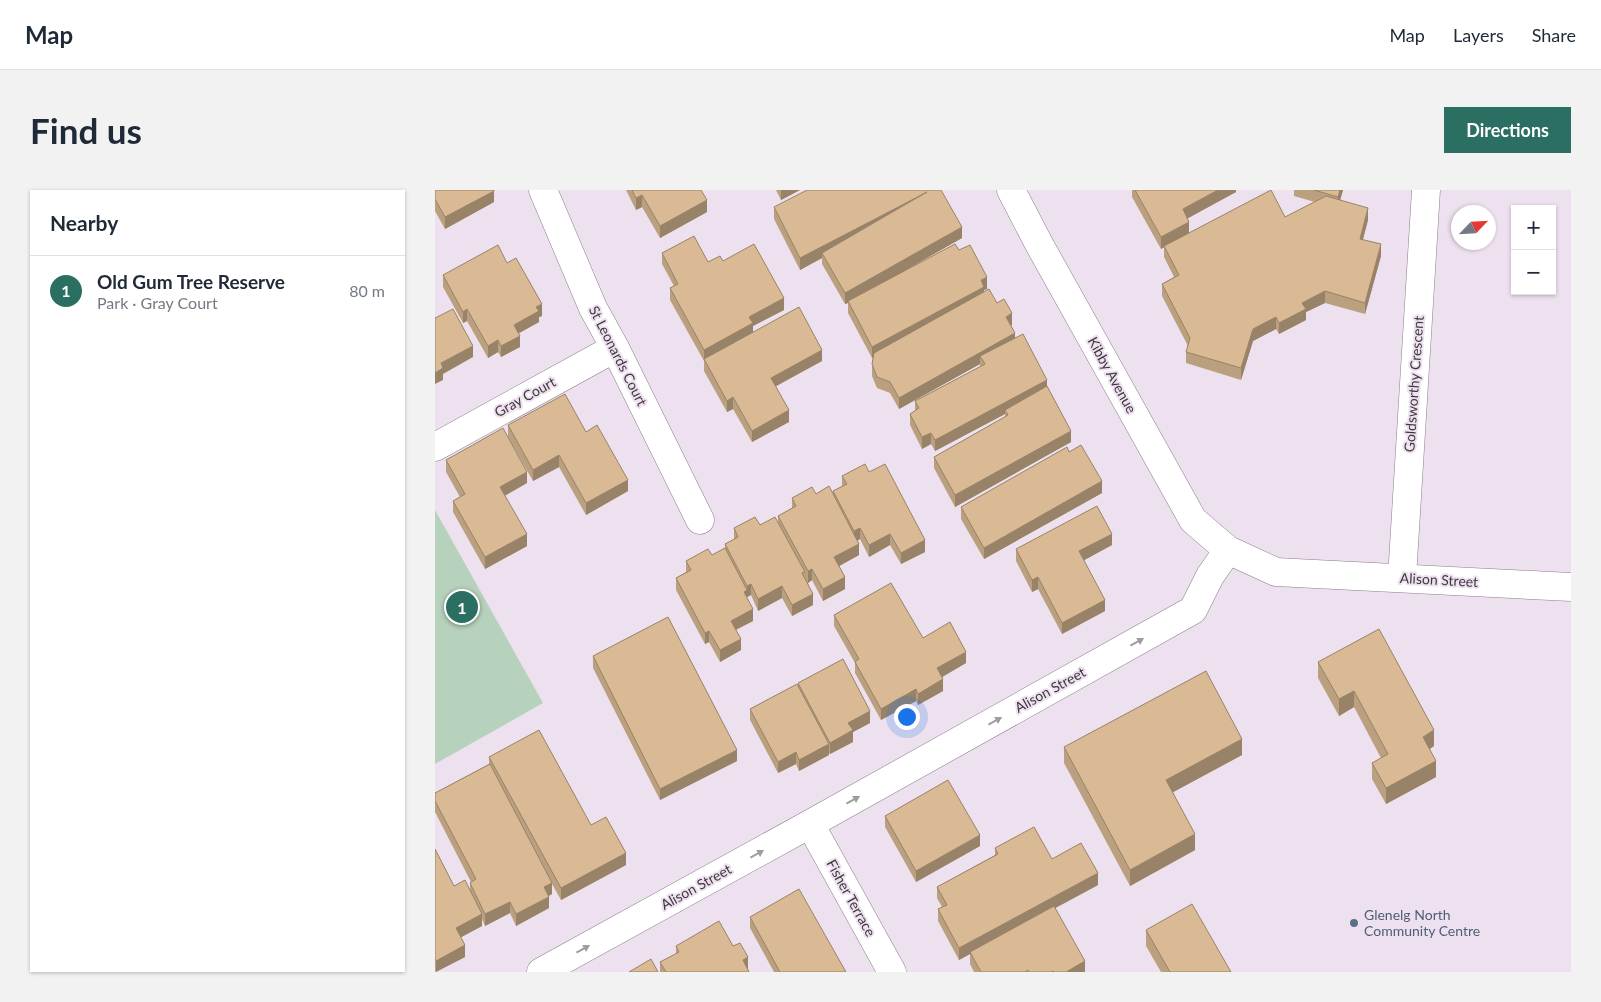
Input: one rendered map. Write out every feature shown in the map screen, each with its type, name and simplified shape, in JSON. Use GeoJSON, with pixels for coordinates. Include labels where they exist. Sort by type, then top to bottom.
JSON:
{"type":"FeatureCollection","features":[{"type":"Feature","properties":{"kind":"street","name":"St Leonards Court"},"geometry":{"type":"LineString","coordinates":[[543,190],[593,308],[615,348],[700,520]]}},
{"type":"Feature","properties":{"kind":"street","name":"Kibby Avenue"},"geometry":{"type":"LineString","coordinates":[[1011,190],[1044,253],[1193,520],[1228,550]]}},
{"type":"Feature","properties":{"kind":"street","name":"Goldsworthy Crescent"},"geometry":{"type":"LineString","coordinates":[[1402,578],[1426,190]]}},
{"type":"Feature","properties":{"kind":"street","name":"Gray Court"},"geometry":{"type":"LineString","coordinates":[[435,447],[615,348]]}},
{"type":"Feature","properties":{"kind":"street","name":"Alison Street"},"geometry":{"type":"LineString","coordinates":[[541,972],[1193,610],[1210,576],[1228,550],[1276,572],[1571,587]]}},
{"type":"Feature","properties":{"kind":"street","name":"Fisher Terrace"},"geometry":{"type":"LineString","coordinates":[[810,824],[892,972]]}},
{"type":"Feature","properties":{"kind":"green space"},"geometry":{"type":"Polygon","coordinates":[[[435,510],[543,703],[435,764],[435,510]]]}},
{"type":"Feature","properties":{"kind":"building"},"geometry":{"type":"Polygon","coordinates":[[[435,190],[494,191],[445,217],[435,199],[435,190]]]}},
{"type":"Feature","properties":{"kind":"building"},"geometry":{"type":"Polygon","coordinates":[[[632,190],[701,190],[707,200],[660,226],[642,195],[636,198],[632,190]]]}},
{"type":"Feature","properties":{"kind":"building"},"geometry":{"type":"Polygon","coordinates":[[[807,190],[941,190],[962,227],[845,293],[822,253],[927,192],[800,258],[774,207],[807,190]]]}},
{"type":"Feature","properties":{"kind":"building"},"geometry":{"type":"Polygon","coordinates":[[[1135,190],[1218,190],[1183,209],[1189,222],[1161,237],[1135,190]]]}},
{"type":"Feature","properties":{"kind":"building"},"geometry":{"type":"Polygon","coordinates":[[[1271,190],[1285,217],[1326,196],[1368,208],[1360,239],[1381,244],[1365,303],[1325,291],[1302,303],[1306,309],[1279,323],[1276,317],[1253,329],[1241,368],[1186,352],[1190,338],[1162,284],[1179,275],[1164,246],[1271,190]]]}},
{"type":"Feature","properties":{"kind":"building"},"geometry":{"type":"Polygon","coordinates":[[[1314,190],[1340,190],[1338,197],[1314,190]]]}},
{"type":"Feature","properties":{"kind":"building"},"geometry":{"type":"Polygon","coordinates":[[[694,236],[708,262],[720,256],[723,261],[754,244],[784,298],[749,317],[753,323],[704,350],[670,288],[678,284],[662,253],[694,236]]]}},
{"type":"Feature","properties":{"kind":"building"},"geometry":{"type":"Polygon","coordinates":[[[955,244],[959,250],[970,245],[987,277],[981,280],[984,287],[872,347],[848,301],[955,244]]]}},
{"type":"Feature","properties":{"kind":"building"},"geometry":{"type":"Polygon","coordinates":[[[498,245],[507,263],[516,258],[542,304],[536,307],[539,311],[514,325],[520,336],[501,346],[498,340],[488,346],[467,309],[463,312],[443,275],[498,245]]]}},
{"type":"Feature","properties":{"kind":"building"},"geometry":{"type":"Polygon","coordinates":[[[989,289],[997,303],[1004,299],[1012,313],[1006,317],[1015,333],[899,398],[890,382],[877,377],[872,364],[874,353],[989,289]]]}},
{"type":"Feature","properties":{"kind":"building"},"geometry":{"type":"Polygon","coordinates":[[[799,307],[822,350],[771,378],[789,410],[752,431],[733,397],[727,401],[704,359],[799,307]]]}},
{"type":"Feature","properties":{"kind":"building"},"geometry":{"type":"Polygon","coordinates":[[[453,309],[473,346],[441,363],[443,368],[435,373],[435,318],[453,309]]]}},
{"type":"Feature","properties":{"kind":"building"},"geometry":{"type":"Polygon","coordinates":[[[1023,334],[1047,380],[935,440],[931,433],[922,437],[910,414],[919,408],[915,401],[985,364],[980,356],[1023,334]]]}},
{"type":"Feature","properties":{"kind":"building"},"geometry":{"type":"Polygon","coordinates":[[[1047,386],[1071,431],[955,495],[934,457],[1008,415],[1005,410],[1047,386]]]}},
{"type":"Feature","properties":{"kind":"building"},"geometry":{"type":"Polygon","coordinates":[[[565,394],[586,432],[597,425],[628,480],[586,503],[559,455],[533,470],[508,425],[565,394]]]}},
{"type":"Feature","properties":{"kind":"building"},"geometry":{"type":"Polygon","coordinates":[[[503,428],[527,472],[500,487],[527,534],[485,557],[453,501],[465,494],[446,460],[503,428]]]}},
{"type":"Feature","properties":{"kind":"building"},"geometry":{"type":"Polygon","coordinates":[[[1081,445],[1102,481],[984,548],[961,507],[1067,447],[1069,452],[1081,445]]]}},
{"type":"Feature","properties":{"kind":"building"},"geometry":{"type":"Polygon","coordinates":[[[865,464],[869,472],[885,464],[925,540],[901,553],[890,534],[869,545],[860,528],[854,531],[833,491],[847,484],[842,476],[865,464]]]}},
{"type":"Feature","properties":{"kind":"building"},"geometry":{"type":"Polygon","coordinates":[[[829,486],[859,544],[834,557],[845,577],[823,589],[812,569],[808,571],[778,516],[796,506],[792,498],[812,487],[816,494],[829,486]]]}},
{"type":"Feature","properties":{"kind":"building"},"geometry":{"type":"Polygon","coordinates":[[[1097,506],[1112,534],[1079,551],[1105,600],[1062,623],[1038,577],[1032,580],[1016,549],[1097,506]]]}},
{"type":"Feature","properties":{"kind":"building"},"geometry":{"type":"Polygon","coordinates":[[[755,517],[760,525],[775,517],[805,572],[802,573],[813,594],[792,605],[782,586],[758,599],[751,584],[747,586],[725,544],[738,537],[734,528],[755,517]]]}},
{"type":"Feature","properties":{"kind":"building"},"geometry":{"type":"Polygon","coordinates":[[[725,548],[747,590],[744,592],[753,609],[731,621],[741,639],[720,650],[709,631],[705,633],[676,578],[691,570],[686,561],[708,549],[712,555],[725,548]]]}},
{"type":"Feature","properties":{"kind":"building"},"geometry":{"type":"Polygon","coordinates":[[[891,583],[923,638],[950,622],[966,652],[937,668],[943,679],[918,694],[916,689],[881,709],[855,662],[859,659],[834,615],[891,583]]]}},
{"type":"Feature","properties":{"kind":"building"},"geometry":{"type":"Polygon","coordinates":[[[668,617],[737,750],[660,789],[593,656],[668,617]]]}},
{"type":"Feature","properties":{"kind":"building"},"geometry":{"type":"Polygon","coordinates":[[[1379,629],[1434,730],[1423,737],[1436,761],[1386,788],[1372,763],[1388,754],[1354,691],[1339,699],[1318,662],[1379,629]]]}},
{"type":"Feature","properties":{"kind":"building"},"geometry":{"type":"Polygon","coordinates":[[[843,659],[870,711],[848,723],[853,730],[830,743],[798,683],[843,659]]]}},
{"type":"Feature","properties":{"kind":"building"},"geometry":{"type":"Polygon","coordinates":[[[1206,671],[1242,739],[1166,780],[1195,834],[1130,870],[1064,747],[1206,671]]]}},
{"type":"Feature","properties":{"kind":"building"},"geometry":{"type":"Polygon","coordinates":[[[797,684],[829,744],[799,760],[796,752],[778,762],[750,709],[797,684]]]}},
{"type":"Feature","properties":{"kind":"building"},"geometry":{"type":"Polygon","coordinates":[[[539,730],[591,825],[606,817],[626,853],[561,888],[489,757],[539,730]]]}},
{"type":"Feature","properties":{"kind":"building"},"geometry":{"type":"Polygon","coordinates":[[[490,764],[552,883],[544,887],[549,897],[516,914],[510,902],[485,914],[470,883],[476,879],[435,801],[435,793],[490,764]]]}},
{"type":"Feature","properties":{"kind":"building"},"geometry":{"type":"Polygon","coordinates":[[[948,780],[980,835],[916,871],[885,816],[948,780]]]}},
{"type":"Feature","properties":{"kind":"building"},"geometry":{"type":"Polygon","coordinates":[[[1034,827],[1052,859],[1081,843],[1098,873],[959,948],[938,909],[947,905],[937,887],[998,854],[995,848],[1034,827]]]}},
{"type":"Feature","properties":{"kind":"building"},"geometry":{"type":"Polygon","coordinates":[[[435,849],[454,886],[465,880],[482,914],[456,928],[465,945],[436,961],[435,959],[435,849]]]}},
{"type":"Feature","properties":{"kind":"building"},"geometry":{"type":"Polygon","coordinates":[[[799,889],[846,972],[780,972],[750,917],[799,889]]]}},
{"type":"Feature","properties":{"kind":"building"},"geometry":{"type":"Polygon","coordinates":[[[1192,904],[1231,972],[1170,972],[1146,930],[1192,904]]]}},
{"type":"Feature","properties":{"kind":"building"},"geometry":{"type":"Polygon","coordinates":[[[1054,906],[1085,961],[1066,972],[1029,972],[1028,970],[1025,972],[981,972],[970,952],[1054,906]]]}},
{"type":"Feature","properties":{"kind":"building"},"geometry":{"type":"Polygon","coordinates":[[[719,921],[733,946],[740,943],[748,957],[743,960],[749,972],[666,972],[660,962],[679,952],[676,946],[719,921]]]}},
{"type":"Feature","properties":{"kind":"building"},"geometry":{"type":"Polygon","coordinates":[[[651,959],[658,972],[629,972],[651,959]]]}},
{"type":"Feature","properties":{"kind":"place","name":"Old Gum Tree Reserve"},"geometry":{"type":"Point","coordinates":[462,607]}},
{"type":"Feature","properties":{"kind":"place","name":"Glenelg North Community Centre"},"geometry":{"type":"Point","coordinates":[1354,923]}}]}
